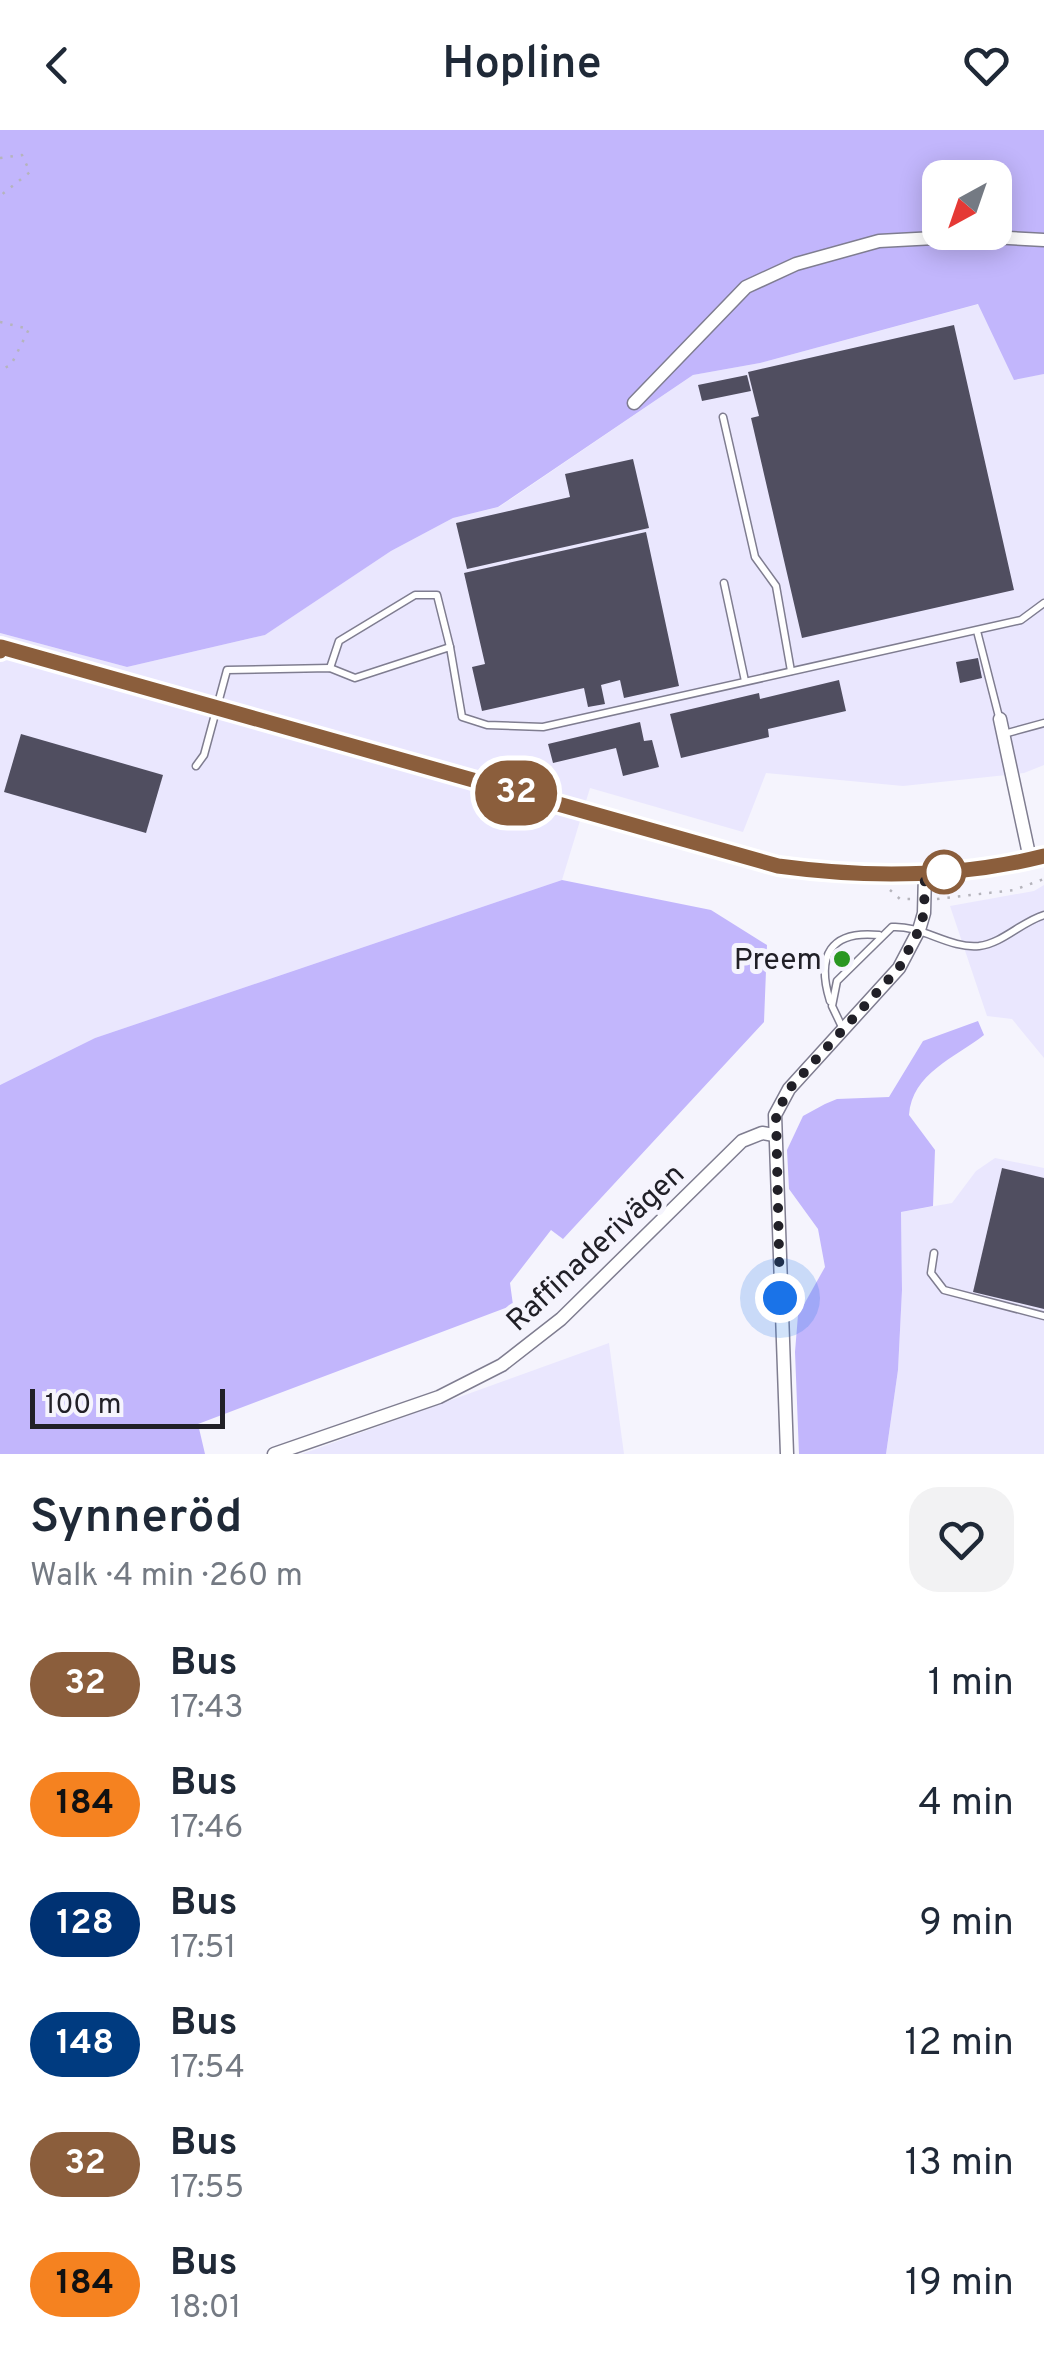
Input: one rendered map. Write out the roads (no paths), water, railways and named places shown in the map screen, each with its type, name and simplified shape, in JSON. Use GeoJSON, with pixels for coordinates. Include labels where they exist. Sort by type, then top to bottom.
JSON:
{"type":"FeatureCollection","features":[{"type":"Feature","properties":{"kind":"street"},"geometry":{"type":"LineString","coordinates":[[634,403],[746,286],[796,264],[879,241],[972,236],[1044,240]]}},
{"type":"Feature","properties":{"kind":"street"},"geometry":{"type":"LineString","coordinates":[[0,648],[741,857],[823,872],[925,874],[1037,858],[1025,838],[1000,719]]}},
{"type":"Feature","properties":{"kind":"street"},"geometry":{"type":"LineString","coordinates":[[788,1454],[776,1114],[790,1088],[899,968],[924,913],[925,874]]}},
{"type":"Feature","properties":{"kind":"street","name":"Raffinaderivägen"},"geometry":{"type":"LineString","coordinates":[[274,1454],[438,1397],[502,1364],[562,1319],[742,1141],[762,1134],[774,1135]]}},
{"type":"Feature","properties":{"kind":"lane"},"geometry":{"type":"LineString","coordinates":[[723,417],[754,557],[776,586],[790,670]]}},
{"type":"Feature","properties":{"kind":"lane"},"geometry":{"type":"LineString","coordinates":[[724,582],[744,681]]}},
{"type":"Feature","properties":{"kind":"lane"},"geometry":{"type":"LineString","coordinates":[[330,668],[340,641],[414,595],[437,595],[462,717],[487,725],[543,727],[977,631],[1021,620],[1044,603]]}},
{"type":"Feature","properties":{"kind":"lane"},"geometry":{"type":"LineString","coordinates":[[977,631],[1000,719]]}},
{"type":"Feature","properties":{"kind":"lane"},"geometry":{"type":"LineString","coordinates":[[196,766],[204,755],[226,670],[330,668],[355,678],[450,647]]}},
{"type":"Feature","properties":{"kind":"lane"},"geometry":{"type":"LineString","coordinates":[[1003,734],[1044,723]]}},
{"type":"Feature","properties":{"kind":"lane"},"geometry":{"type":"LineString","coordinates":[[832,1006],[837,981],[892,927],[979,946],[1044,915]]}},
{"type":"Feature","properties":{"kind":"lane"},"geometry":{"type":"LineString","coordinates":[[844,1030],[832,1006],[824,974],[827,955],[849,935],[880,936]]}},
{"type":"Feature","properties":{"kind":"lane"},"geometry":{"type":"LineString","coordinates":[[934,1253],[931,1273],[944,1290],[1044,1316]]}},
{"type":"Feature","properties":{"kind":"place","name":"Preem"},"geometry":{"type":"Point","coordinates":[842,959]}}]}
